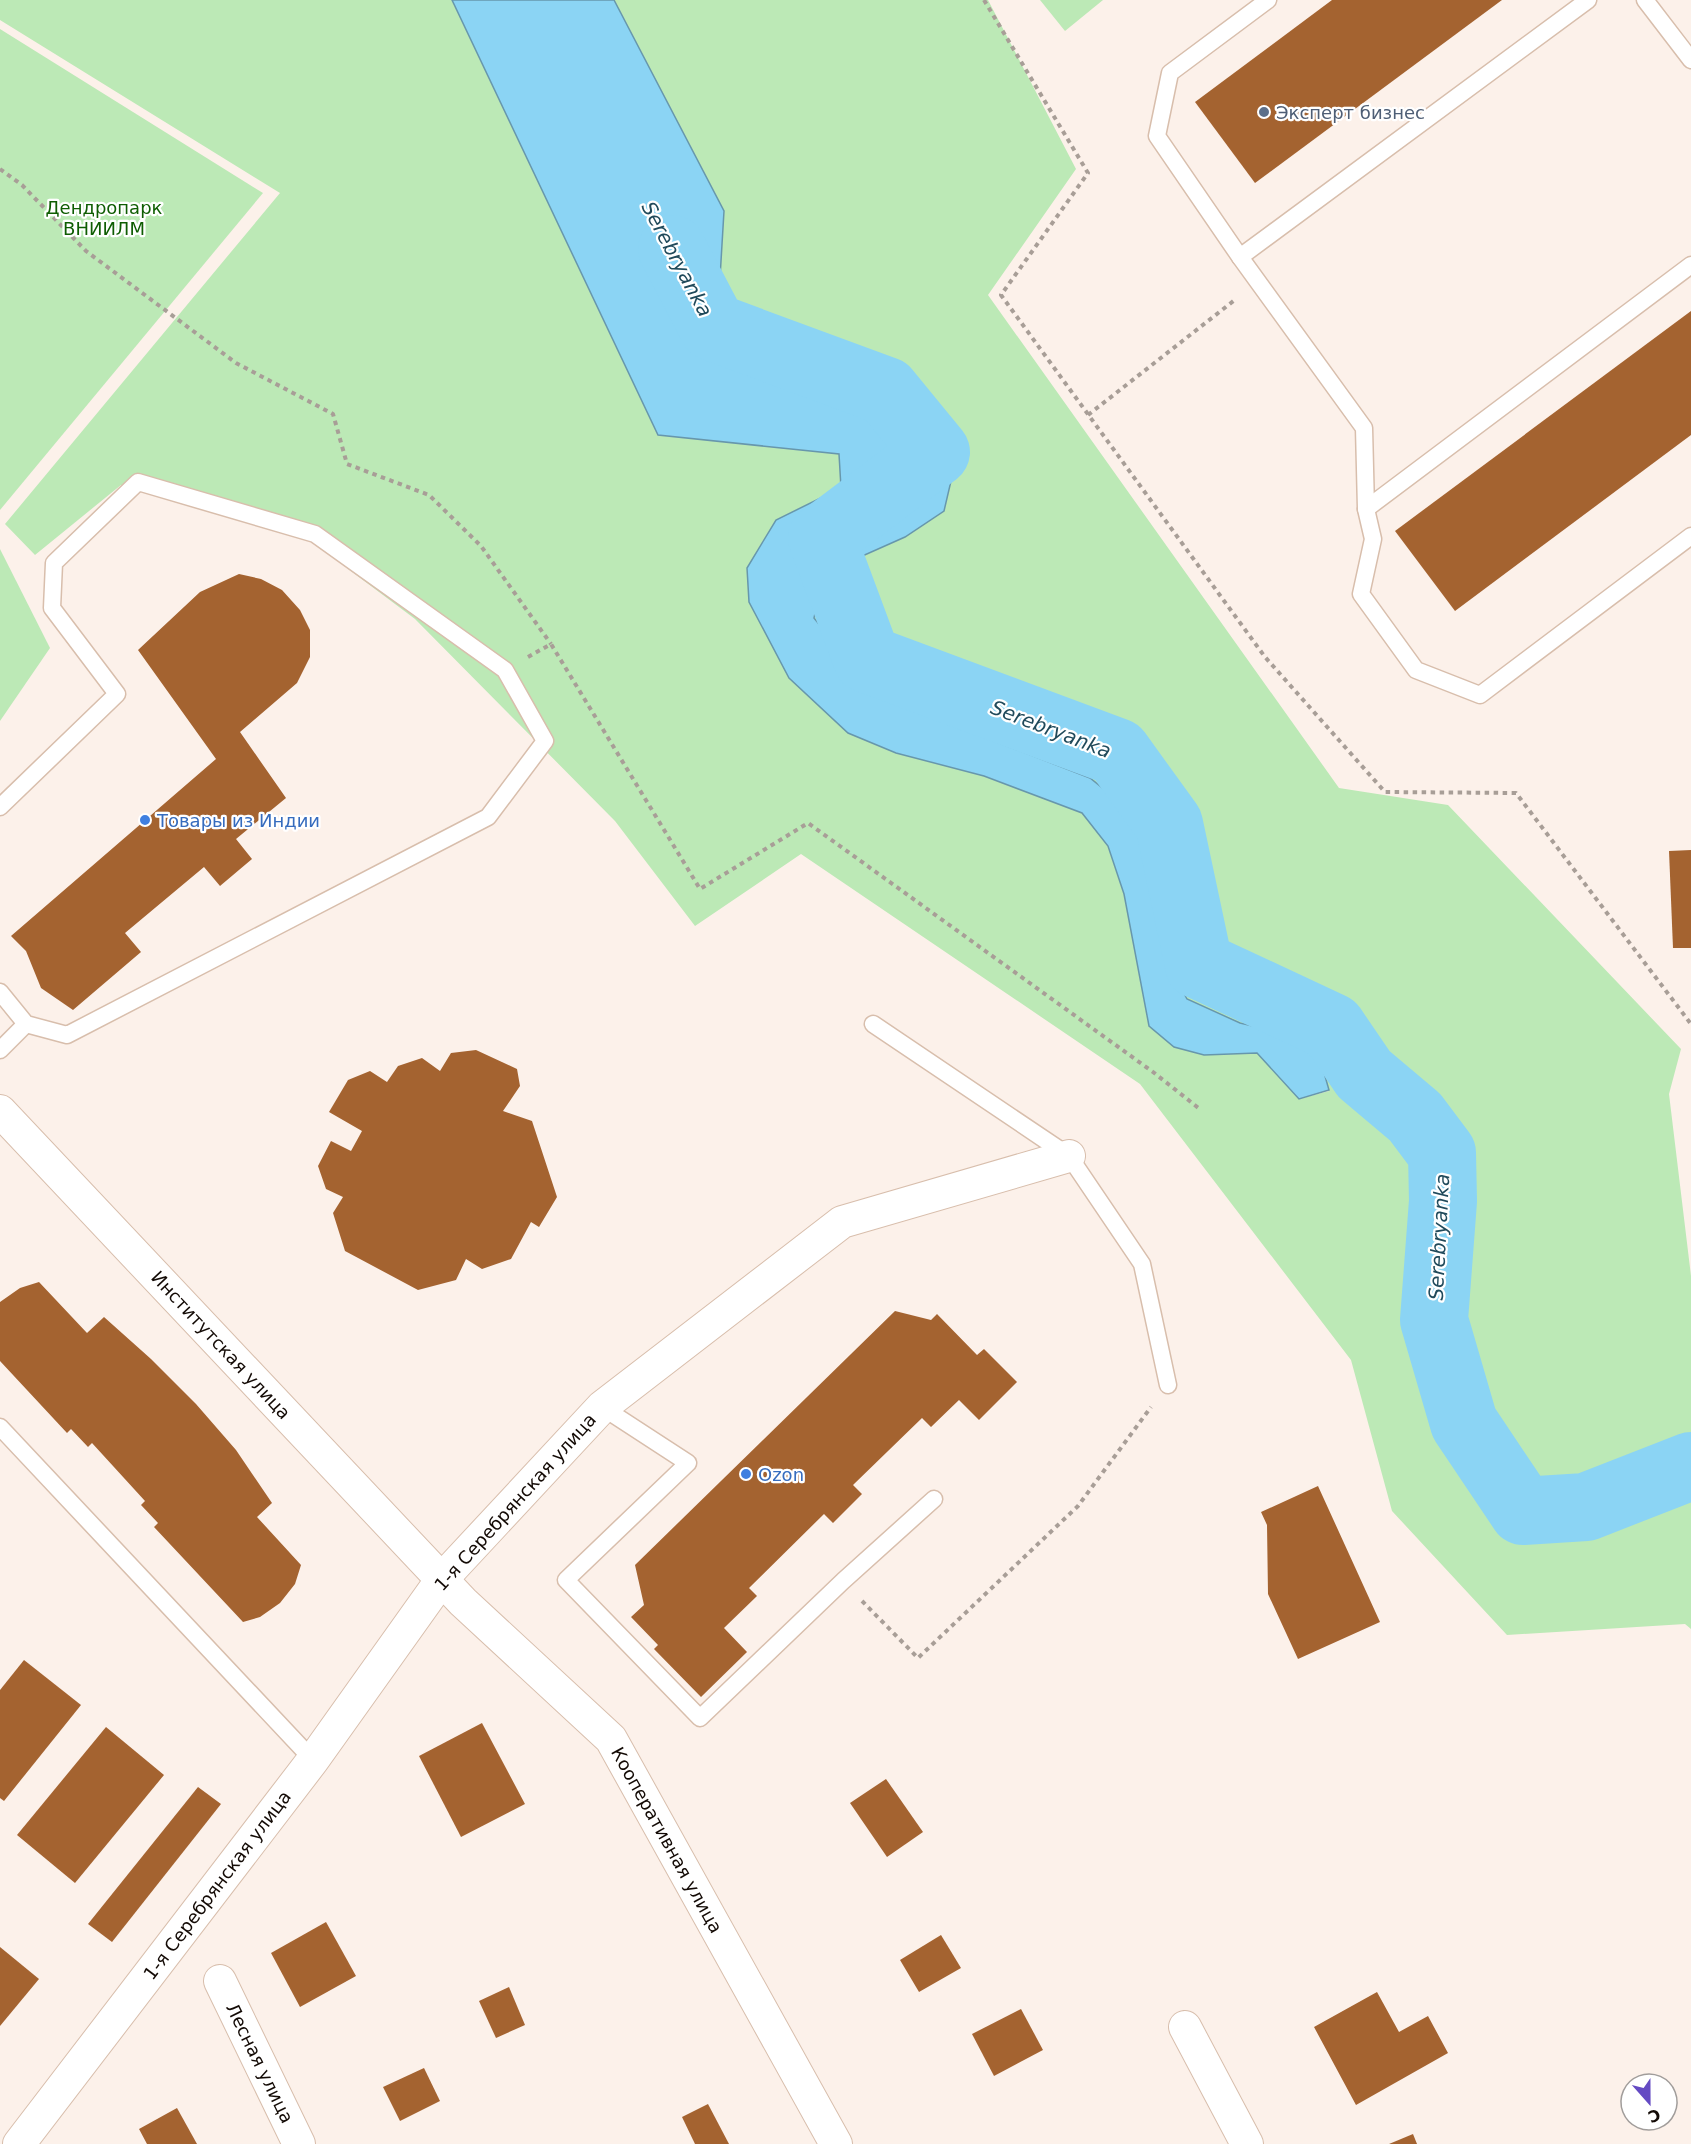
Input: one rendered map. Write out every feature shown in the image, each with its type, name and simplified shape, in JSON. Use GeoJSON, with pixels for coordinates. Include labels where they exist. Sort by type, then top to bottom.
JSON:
{"type":"FeatureCollection","features":[{"type":"Feature","properties":{"kind":"street","name":"Институтская улица"},"geometry":{"type":"LineString","coordinates":[[0,1111],[442,1579]]}},
{"type":"Feature","properties":{"kind":"street","name":"1-я Серебрянская улица"},"geometry":{"type":"LineString","coordinates":[[19,2144],[313,1760],[442,1579],[602,1407],[842,1222],[1069,1156]]}},
{"type":"Feature","properties":{"kind":"street","name":"Кооперативная улица"},"geometry":{"type":"LineString","coordinates":[[442,1579],[463,1602],[611,1739],[836,2144]]}},
{"type":"Feature","properties":{"kind":"street","name":"Лесная улица"},"geometry":{"type":"LineString","coordinates":[[220,1981],[299,2144]]}},
{"type":"Feature","properties":{"kind":"street"},"geometry":{"type":"LineString","coordinates":[[1185,2027],[1247,2144]]}},
{"type":"Feature","properties":{"kind":"lane"},"geometry":{"type":"LineString","coordinates":[[1268,0],[1170,74],[1157,136],[1364,428],[1366,509],[1373,539],[1361,594],[1416,670],[1480,695],[1691,536]]}},
{"type":"Feature","properties":{"kind":"lane"},"geometry":{"type":"LineString","coordinates":[[1240,256],[1588,0]]}},
{"type":"Feature","properties":{"kind":"lane"},"geometry":{"type":"LineString","coordinates":[[1646,0],[1691,60]]}},
{"type":"Feature","properties":{"kind":"lane"},"geometry":{"type":"LineString","coordinates":[[1366,509],[1691,265]]}},
{"type":"Feature","properties":{"kind":"lane"},"geometry":{"type":"LineString","coordinates":[[0,807],[117,694],[52,608],[54,563],[138,482],[315,534],[505,670],[545,741],[488,817],[67,1035],[26,1024],[0,992]]}},
{"type":"Feature","properties":{"kind":"lane"},"geometry":{"type":"LineString","coordinates":[[0,1050],[26,1024]]}},
{"type":"Feature","properties":{"kind":"lane"},"geometry":{"type":"LineString","coordinates":[[873,1024],[1069,1156],[1142,1264],[1168,1385]]}},
{"type":"Feature","properties":{"kind":"lane"},"geometry":{"type":"LineString","coordinates":[[602,1407],[688,1463],[566,1580],[700,1718],[843,1581],[934,1499]]}},
{"type":"Feature","properties":{"kind":"lane"},"geometry":{"type":"LineString","coordinates":[[0,1427],[313,1760]]}},
{"type":"Feature","properties":{"kind":"path"},"geometry":{"type":"LineString","coordinates":[[984,0],[1088,172],[1001,295],[1265,657],[1385,792],[1516,793],[1691,1024]]}},
{"type":"Feature","properties":{"kind":"path"},"geometry":{"type":"LineString","coordinates":[[0,169],[22,185],[86,251],[236,363],[333,414],[347,464],[429,495],[481,546],[551,644],[700,889],[808,823],[1153,1071],[1201,1110]]}},
{"type":"Feature","properties":{"kind":"path"},"geometry":{"type":"LineString","coordinates":[[1088,415],[1258,281]]}},
{"type":"Feature","properties":{"kind":"path"},"geometry":{"type":"LineString","coordinates":[[505,670],[551,644]]}},
{"type":"Feature","properties":{"kind":"path"},"geometry":{"type":"LineString","coordinates":[[843,1581],[918,1658],[1078,1506],[1168,1385]]}},
{"type":"Feature","properties":{"kind":"green space"},"geometry":{"type":"Polygon","coordinates":[[[0,0],[452,0],[658,435],[839,454],[841,488],[776,520],[747,568],[896,753],[984,776],[1082,813],[1108,846],[1124,894],[1149,1027],[1203,1055],[1257,1053],[1299,1099],[1329,1091],[1321,1062],[1308,1039],[1240,1023],[1187,999],[1173,973],[1157,866],[1116,799],[1090,778],[894,702],[844,655],[814,618],[824,573],[905,537],[919,419],[743,363],[717,328],[724,211],[614,0],[988,0],[1076,169],[988,295],[1339,788],[1448,805],[1681,1049],[1669,1094],[1691,1276],[1691,1629],[1685,1624],[1507,1635],[1392,1511],[1351,1360],[1140,1084],[801,854],[695,926],[615,821],[415,619],[311,541],[121,485],[35,555],[5,524],[280,193],[0,20],[0,0]]]}},
{"type":"Feature","properties":{"kind":"green space"},"geometry":{"type":"Polygon","coordinates":[[[1040,0],[1103,0],[1065,31],[1040,0]]]}},
{"type":"Feature","properties":{"kind":"green space","name":"Дендропарк ВНИИЛМ"},"geometry":{"type":"Polygon","coordinates":[[[0,29],[263,193],[0,510],[0,29]]]}},
{"type":"Feature","properties":{"kind":"green space"},"geometry":{"type":"Polygon","coordinates":[[[0,549],[50,648],[0,721],[0,549]]]}},
{"type":"Feature","properties":{"kind":"water"},"geometry":{"type":"Polygon","coordinates":[[[452,0],[614,0],[724,211],[717,328],[743,363],[920,419],[955,464],[944,511],[905,537],[824,573],[814,618],[844,655],[894,702],[1090,778],[1116,799],[1157,866],[1173,973],[1187,999],[1240,1023],[1308,1039],[1321,1062],[1329,1090],[1299,1099],[1257,1053],[1204,1055],[1174,1047],[1149,1026],[1124,894],[1108,846],[1082,813],[984,776],[896,753],[848,733],[789,678],[749,602],[747,568],[776,520],[841,488],[839,454],[658,435],[452,0]]]}},
{"type":"Feature","properties":{"kind":"building"},"geometry":{"type":"Polygon","coordinates":[[[1332,0],[1502,0],[1255,183],[1195,102],[1332,0]]]}},
{"type":"Feature","properties":{"kind":"building"},"geometry":{"type":"Polygon","coordinates":[[[1691,311],[1691,435],[1455,611],[1395,531],[1691,311]]]}},
{"type":"Feature","properties":{"kind":"building"},"geometry":{"type":"Polygon","coordinates":[[[239,574],[261,579],[282,590],[300,610],[310,630],[310,657],[297,683],[240,732],[286,798],[236,839],[252,859],[220,886],[204,867],[125,933],[141,952],[73,1010],[41,988],[26,951],[11,936],[216,759],[138,650],[200,592],[239,574]]]}},
{"type":"Feature","properties":{"kind":"building"},"geometry":{"type":"Polygon","coordinates":[[[1691,850],[1691,948],[1673,948],[1669,851],[1691,850]]]}},
{"type":"Feature","properties":{"kind":"building"},"geometry":{"type":"Polygon","coordinates":[[[476,1050],[517,1069],[520,1086],[503,1111],[532,1121],[557,1197],[539,1227],[531,1222],[511,1259],[482,1269],[466,1259],[456,1280],[418,1290],[345,1251],[333,1213],[343,1197],[326,1189],[318,1166],[331,1141],[351,1151],[362,1131],[329,1112],[348,1080],[370,1071],[387,1082],[398,1066],[422,1058],[440,1071],[451,1053],[476,1050]]]}},
{"type":"Feature","properties":{"kind":"building"},"geometry":{"type":"Polygon","coordinates":[[[39,1282],[87,1333],[104,1317],[196,1404],[236,1450],[272,1503],[257,1517],[301,1565],[295,1584],[280,1603],[260,1617],[243,1622],[154,1527],[158,1523],[141,1505],[145,1501],[92,1443],[88,1447],[71,1429],[67,1433],[0,1361],[0,1302],[20,1288],[39,1282]]]}},
{"type":"Feature","properties":{"kind":"building"},"geometry":{"type":"Polygon","coordinates":[[[895,1311],[931,1320],[937,1314],[977,1355],[984,1349],[1017,1382],[979,1420],[959,1400],[931,1427],[922,1418],[853,1485],[862,1494],[833,1523],[824,1514],[749,1588],[757,1596],[724,1628],[747,1652],[701,1697],[654,1649],[658,1645],[631,1617],[644,1605],[635,1565],[895,1311]]]}},
{"type":"Feature","properties":{"kind":"building"},"geometry":{"type":"Polygon","coordinates":[[[1318,1486],[1380,1622],[1298,1659],[1268,1594],[1267,1525],[1261,1512],[1318,1486]]]}},
{"type":"Feature","properties":{"kind":"building"},"geometry":{"type":"Polygon","coordinates":[[[24,1660],[81,1705],[4,1801],[0,1798],[0,1690],[24,1660]]]}},
{"type":"Feature","properties":{"kind":"building"},"geometry":{"type":"Polygon","coordinates":[[[482,1723],[525,1804],[461,1837],[419,1756],[482,1723]]]}},
{"type":"Feature","properties":{"kind":"building"},"geometry":{"type":"Polygon","coordinates":[[[106,1727],[164,1775],[75,1883],[17,1835],[106,1727]]]}},
{"type":"Feature","properties":{"kind":"building"},"geometry":{"type":"Polygon","coordinates":[[[886,1779],[923,1832],[887,1857],[850,1803],[886,1779]]]}},
{"type":"Feature","properties":{"kind":"building"},"geometry":{"type":"Polygon","coordinates":[[[198,1787],[221,1804],[112,1942],[88,1924],[198,1787]]]}},
{"type":"Feature","properties":{"kind":"building"},"geometry":{"type":"Polygon","coordinates":[[[326,1922],[356,1976],[300,2007],[271,1953],[326,1922]]]}},
{"type":"Feature","properties":{"kind":"building"},"geometry":{"type":"Polygon","coordinates":[[[941,1935],[961,1968],[919,1992],[900,1960],[941,1935]]]}},
{"type":"Feature","properties":{"kind":"building"},"geometry":{"type":"Polygon","coordinates":[[[0,1947],[39,1979],[0,2026],[0,1947]]]}},
{"type":"Feature","properties":{"kind":"building"},"geometry":{"type":"Polygon","coordinates":[[[509,1987],[525,2025],[496,2038],[479,2001],[509,1987]]]}},
{"type":"Feature","properties":{"kind":"building"},"geometry":{"type":"Polygon","coordinates":[[[1377,1992],[1399,2032],[1428,2016],[1448,2053],[1356,2105],[1314,2027],[1377,1992]]]}},
{"type":"Feature","properties":{"kind":"building"},"geometry":{"type":"Polygon","coordinates":[[[1021,2009],[1043,2050],[994,2076],[972,2034],[1021,2009]]]}},
{"type":"Feature","properties":{"kind":"building"},"geometry":{"type":"Polygon","coordinates":[[[424,2068],[440,2101],[400,2121],[383,2087],[424,2068]]]}},
{"type":"Feature","properties":{"kind":"building"},"geometry":{"type":"Polygon","coordinates":[[[708,2104],[729,2144],[695,2144],[682,2117],[708,2104]]]}},
{"type":"Feature","properties":{"kind":"building"},"geometry":{"type":"Polygon","coordinates":[[[177,2108],[197,2144],[147,2144],[139,2129],[177,2108]]]}},
{"type":"Feature","properties":{"kind":"building"},"geometry":{"type":"Polygon","coordinates":[[[1413,2134],[1417,2144],[1389,2144],[1413,2134]]]}},
{"type":"Feature","properties":{"kind":"waterway","name":"Serebryanka"},"geometry":{"type":"LineString","coordinates":[[672,249],[713,327],[886,391],[936,452],[822,538],[867,659],[1117,752],[1169,824],[1199,965],[1332,1027],[1364,1074],[1415,1117],[1442,1153],[1443,1201],[1434,1320],[1464,1423],[1523,1511],[1586,1507],[1691,1466]]}},
{"type":"Feature","properties":{"kind":"place","name":"Эксперт бизнес"},"geometry":{"type":"Point","coordinates":[1264,112]}},
{"type":"Feature","properties":{"kind":"place","name":"Товары из Индии"},"geometry":{"type":"Point","coordinates":[145,820]}},
{"type":"Feature","properties":{"kind":"place","name":"Ozon"},"geometry":{"type":"Point","coordinates":[746,1474]}}]}
